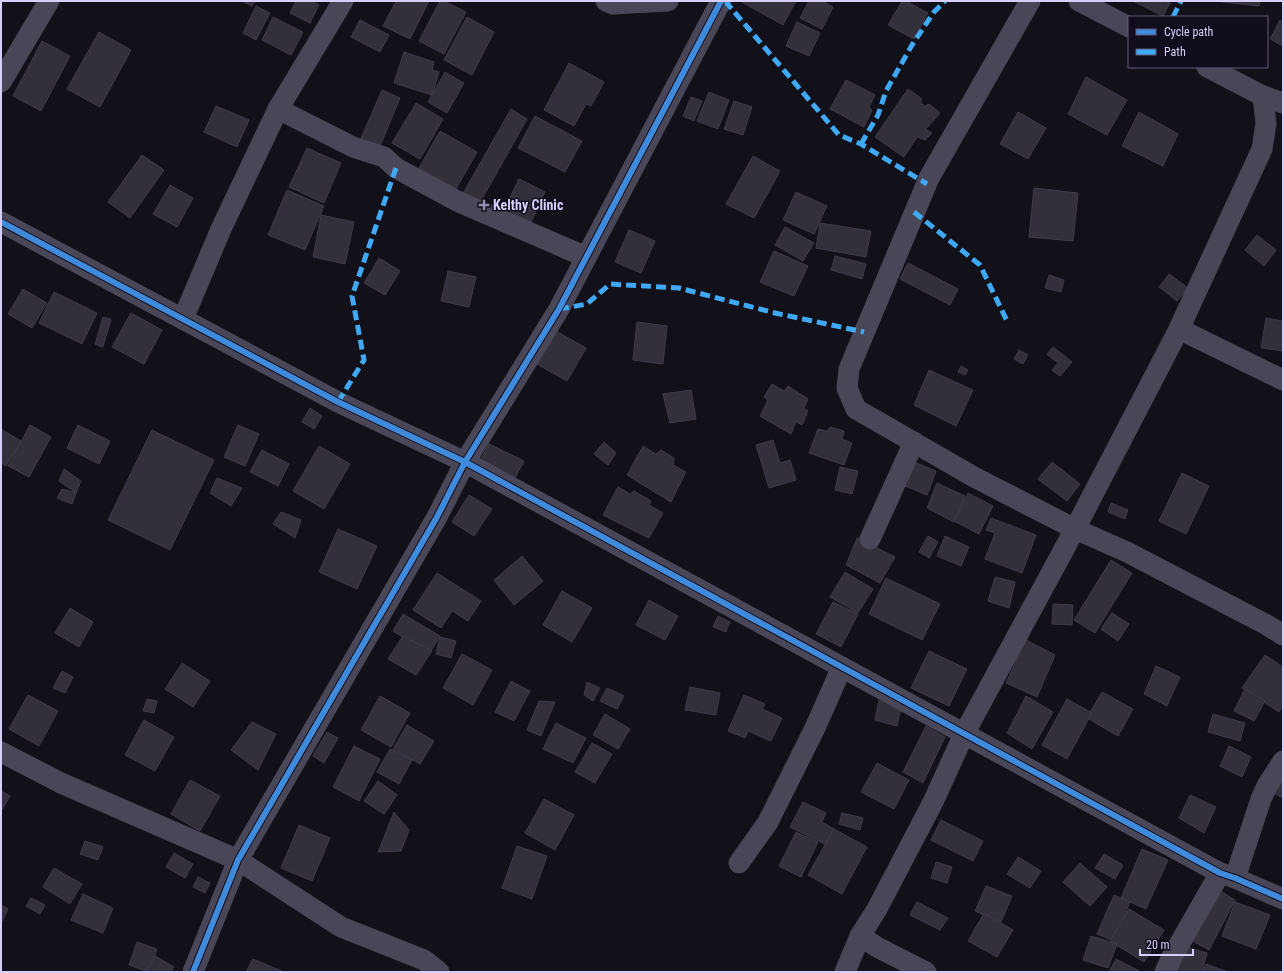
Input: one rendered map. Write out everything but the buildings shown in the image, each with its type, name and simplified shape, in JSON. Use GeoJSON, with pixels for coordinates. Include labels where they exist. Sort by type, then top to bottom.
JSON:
{"type":"FeatureCollection","features":[{"type":"Feature","properties":{"kind":"street"},"geometry":{"type":"LineString","coordinates":[[1,82],[49,1]]}},
{"type":"Feature","properties":{"kind":"street"},"geometry":{"type":"LineString","coordinates":[[183,319],[222,229],[278,109],[343,1]]}},
{"type":"Feature","properties":{"kind":"street"},"geometry":{"type":"LineString","coordinates":[[606,1],[613,4],[668,1]]}},
{"type":"Feature","properties":{"kind":"street"},"geometry":{"type":"LineString","coordinates":[[193,972],[238,860],[437,517],[465,462],[559,309],[721,1]]}},
{"type":"Feature","properties":{"kind":"street"},"geometry":{"type":"LineString","coordinates":[[1030,1],[929,178],[849,369],[847,388],[856,409],[974,477],[1075,529],[1127,552],[1267,625],[1283,635]]}},
{"type":"Feature","properties":{"kind":"street"},"geometry":{"type":"LineString","coordinates":[[1079,1],[1128,26]]}},
{"type":"Feature","properties":{"kind":"street"},"geometry":{"type":"LineString","coordinates":[[1209,68],[1263,96],[1283,103]]}},
{"type":"Feature","properties":{"kind":"street"},"geometry":{"type":"LineString","coordinates":[[845,972],[860,936],[877,909],[933,802],[964,734],[1075,529],[1179,329],[1262,149],[1266,124],[1263,96]]}},
{"type":"Feature","properties":{"kind":"street"},"geometry":{"type":"LineString","coordinates":[[278,109],[353,147],[384,157],[396,168],[456,201],[586,258]]}},
{"type":"Feature","properties":{"kind":"street"},"geometry":{"type":"LineString","coordinates":[[1,222],[338,402],[465,462],[964,734],[1227,875],[1283,899]]}},
{"type":"Feature","properties":{"kind":"street"},"geometry":{"type":"LineString","coordinates":[[1179,329],[1283,380]]}},
{"type":"Feature","properties":{"kind":"street"},"geometry":{"type":"LineString","coordinates":[[870,539],[914,442]]}},
{"type":"Feature","properties":{"kind":"street"},"geometry":{"type":"LineString","coordinates":[[740,863],[768,822],[815,728],[842,667]]}},
{"type":"Feature","properties":{"kind":"street"},"geometry":{"type":"LineString","coordinates":[[1,752],[61,783],[238,860],[341,926],[424,960],[439,972]]}},
{"type":"Feature","properties":{"kind":"street"},"geometry":{"type":"LineString","coordinates":[[1165,972],[1172,957],[1227,875],[1267,786],[1283,761]]}},
{"type":"Feature","properties":{"kind":"street"},"geometry":{"type":"LineString","coordinates":[[860,936],[877,947],[926,972]]}},
{"type":"Feature","properties":{"kind":"marked path"},"geometry":{"type":"LineString","coordinates":[[725,1],[839,135],[861,144],[927,184]]}},
{"type":"Feature","properties":{"kind":"marked path"},"geometry":{"type":"LineString","coordinates":[[861,144],[878,115],[886,91],[912,45],[934,12],[945,1]]}},
{"type":"Feature","properties":{"kind":"marked path"},"geometry":{"type":"LineString","coordinates":[[1174,16],[1181,1]]}},
{"type":"Feature","properties":{"kind":"marked path"},"geometry":{"type":"LineString","coordinates":[[338,402],[364,360],[352,296],[396,168]]}},
{"type":"Feature","properties":{"kind":"marked path"},"geometry":{"type":"LineString","coordinates":[[914,212],[980,265],[1008,323]]}},
{"type":"Feature","properties":{"kind":"marked path"},"geometry":{"type":"LineString","coordinates":[[559,309],[587,304],[610,284],[679,288],[775,313],[864,332]]}},
{"type":"Feature","properties":{"kind":"cycle path"},"geometry":{"type":"LineString","coordinates":[[193,972],[238,860],[437,517],[465,462],[559,309],[721,1]]}},
{"type":"Feature","properties":{"kind":"cycle path"},"geometry":{"type":"LineString","coordinates":[[1,222],[338,402],[465,462],[1220,873],[1283,899]]}},
{"type":"Feature","properties":{"kind":"place","name":"Kelthy Clinic"},"geometry":{"type":"Point","coordinates":[484,205]}}]}
